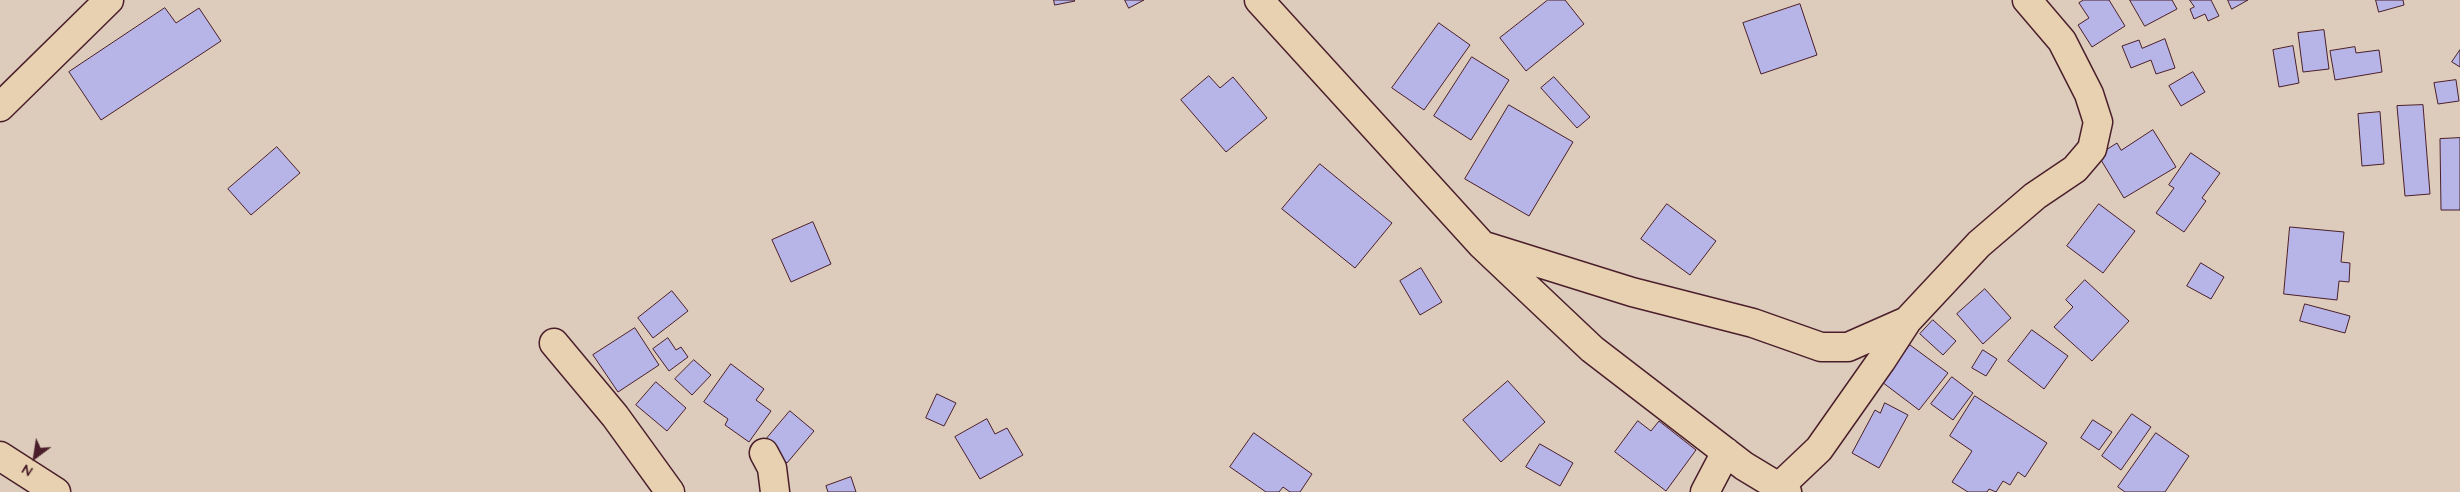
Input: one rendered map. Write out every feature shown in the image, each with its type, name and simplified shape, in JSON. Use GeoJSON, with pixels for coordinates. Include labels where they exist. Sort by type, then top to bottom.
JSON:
{"type":"FeatureCollection","features":[{"type":"Feature","properties":{"kind":"street"},"geometry":{"type":"LineString","coordinates":[[0,107],[108,0]]}},
{"type":"Feature","properties":{"kind":"street"},"geometry":{"type":"LineString","coordinates":[[1259,0],[1482,245],[1592,349],[1744,466],[1783,489],[1819,449],[1907,321],[1979,244],[2035,196],[2074,169],[2092,149],[2098,122],[2089,94],[2062,41],[2027,0]]}},
{"type":"Feature","properties":{"kind":"street"},"geometry":{"type":"LineString","coordinates":[[1482,245],[1632,292],[1753,323],[1821,347],[1848,347],[1907,321]]}},
{"type":"Feature","properties":{"kind":"street"},"geometry":{"type":"LineString","coordinates":[[554,344],[615,416],[670,492]]}},
{"type":"Feature","properties":{"kind":"street"},"geometry":{"type":"LineString","coordinates":[[1706,492],[1726,452]]}},
{"type":"Feature","properties":{"kind":"street"},"geometry":{"type":"LineString","coordinates":[[764,453],[772,468],[775,492]]}},
{"type":"Feature","properties":{"kind":"street"},"geometry":{"type":"LineString","coordinates":[[0,456],[56,492]]}},
{"type":"Feature","properties":{"kind":"building"},"geometry":{"type":"Polygon","coordinates":[[[1054,0],[1074,0],[1075,1],[1055,5],[1054,0]]]}},
{"type":"Feature","properties":{"kind":"building"},"geometry":{"type":"Polygon","coordinates":[[[1125,0],[1144,0],[1129,8],[1125,0]]]}},
{"type":"Feature","properties":{"kind":"building"},"geometry":{"type":"Polygon","coordinates":[[[1548,0],[1565,0],[1584,24],[1526,71],[1500,38],[1548,0]]]}},
{"type":"Feature","properties":{"kind":"building"},"geometry":{"type":"Polygon","coordinates":[[[2084,0],[2109,0],[2125,26],[2092,47],[2078,25],[2089,18],[2079,3],[2084,0]]]}},
{"type":"Feature","properties":{"kind":"building"},"geometry":{"type":"Polygon","coordinates":[[[2130,0],[2172,0],[2177,9],[2145,26],[2130,0]]]}},
{"type":"Feature","properties":{"kind":"building"},"geometry":{"type":"Polygon","coordinates":[[[2190,0],[2211,0],[2219,16],[2208,21],[2205,14],[2194,19],[2190,9],[2194,7],[2190,0]]]}},
{"type":"Feature","properties":{"kind":"building"},"geometry":{"type":"Polygon","coordinates":[[[2228,0],[2248,0],[2232,9],[2228,0]]]}},
{"type":"Feature","properties":{"kind":"building"},"geometry":{"type":"Polygon","coordinates":[[[2376,0],[2403,0],[2404,5],[2379,12],[2376,0]]]}},
{"type":"Feature","properties":{"kind":"building"},"geometry":{"type":"Polygon","coordinates":[[[1800,4],[1817,55],[1761,74],[1743,23],[1800,4]]]}},
{"type":"Feature","properties":{"kind":"building"},"geometry":{"type":"Polygon","coordinates":[[[165,8],[176,23],[199,8],[221,41],[101,120],[69,72],[165,8]]]}},
{"type":"Feature","properties":{"kind":"building"},"geometry":{"type":"Polygon","coordinates":[[[1439,23],[1470,45],[1424,110],[1392,88],[1439,23]]]}},
{"type":"Feature","properties":{"kind":"building"},"geometry":{"type":"Polygon","coordinates":[[[2324,30],[2329,69],[2303,72],[2298,33],[2324,30]]]}},
{"type":"Feature","properties":{"kind":"building"},"geometry":{"type":"Polygon","coordinates":[[[2165,39],[2175,68],[2156,74],[2151,60],[2131,68],[2122,46],[2139,40],[2142,48],[2165,39]]]}},
{"type":"Feature","properties":{"kind":"building"},"geometry":{"type":"Polygon","coordinates":[[[2293,46],[2299,83],[2279,87],[2273,50],[2293,46]]]}},
{"type":"Feature","properties":{"kind":"building"},"geometry":{"type":"Polygon","coordinates":[[[2355,47],[2356,53],[2379,50],[2382,72],[2335,80],[2330,51],[2355,47]]]}},
{"type":"Feature","properties":{"kind":"building"},"geometry":{"type":"Polygon","coordinates":[[[2460,50],[2460,67],[2452,62],[2460,50]]]}},
{"type":"Feature","properties":{"kind":"building"},"geometry":{"type":"Polygon","coordinates":[[[1472,57],[1509,80],[1471,140],[1434,116],[1472,57]]]}},
{"type":"Feature","properties":{"kind":"building"},"geometry":{"type":"Polygon","coordinates":[[[2193,72],[2205,92],[2181,106],[2169,86],[2193,72]]]}},
{"type":"Feature","properties":{"kind":"building"},"geometry":{"type":"Polygon","coordinates":[[[1209,76],[1220,88],[1233,77],[1267,118],[1226,152],[1181,100],[1209,76]]]}},
{"type":"Feature","properties":{"kind":"building"},"geometry":{"type":"Polygon","coordinates":[[[1554,77],[1590,117],[1577,128],[1541,88],[1554,77]]]}},
{"type":"Feature","properties":{"kind":"building"},"geometry":{"type":"Polygon","coordinates":[[[2456,80],[2459,101],[2438,104],[2434,83],[2456,80]]]}},
{"type":"Feature","properties":{"kind":"building"},"geometry":{"type":"Polygon","coordinates":[[[1509,105],[1573,142],[1529,216],[1465,179],[1509,105]]]}},
{"type":"Feature","properties":{"kind":"building"},"geometry":{"type":"Polygon","coordinates":[[[2423,105],[2430,194],[2405,196],[2397,106],[2423,105]]]}},
{"type":"Feature","properties":{"kind":"building"},"geometry":{"type":"Polygon","coordinates":[[[2380,112],[2384,164],[2362,166],[2358,114],[2380,112]]]}},
{"type":"Feature","properties":{"kind":"building"},"geometry":{"type":"Polygon","coordinates":[[[2153,130],[2176,167],[2124,198],[2098,155],[2117,143],[2121,150],[2153,130]]]}},
{"type":"Feature","properties":{"kind":"building"},"geometry":{"type":"Polygon","coordinates":[[[2460,138],[2460,210],[2441,210],[2440,139],[2460,138]]]}},
{"type":"Feature","properties":{"kind":"building"},"geometry":{"type":"Polygon","coordinates":[[[277,147],[300,173],[251,215],[228,189],[277,147]]]}},
{"type":"Feature","properties":{"kind":"building"},"geometry":{"type":"Polygon","coordinates":[[[2191,153],[2220,173],[2202,198],[2206,201],[2184,232],[2156,213],[2174,188],[2169,185],[2191,153]]]}},
{"type":"Feature","properties":{"kind":"building"},"geometry":{"type":"Polygon","coordinates":[[[1320,164],[1392,223],[1355,268],[1282,209],[1320,164]]]}},
{"type":"Feature","properties":{"kind":"building"},"geometry":{"type":"Polygon","coordinates":[[[1667,204],[1716,241],[1690,275],[1641,239],[1667,204]]]}},
{"type":"Feature","properties":{"kind":"building"},"geometry":{"type":"Polygon","coordinates":[[[2099,204],[2135,231],[2103,273],[2067,246],[2099,204]]]}},
{"type":"Feature","properties":{"kind":"building"},"geometry":{"type":"Polygon","coordinates":[[[813,222],[831,264],[791,282],[772,240],[813,222]]]}},
{"type":"Feature","properties":{"kind":"building"},"geometry":{"type":"Polygon","coordinates":[[[2290,227],[2344,232],[2341,262],[2350,263],[2349,282],[2339,281],[2337,300],[2284,294],[2290,227]]]}},
{"type":"Feature","properties":{"kind":"building"},"geometry":{"type":"Polygon","coordinates":[[[2201,263],[2224,277],[2211,299],[2187,286],[2201,263]]]}},
{"type":"Feature","properties":{"kind":"building"},"geometry":{"type":"Polygon","coordinates":[[[1421,268],[1442,302],[1420,315],[1400,281],[1421,268]]]}},
{"type":"Feature","properties":{"kind":"building"},"geometry":{"type":"Polygon","coordinates":[[[2085,280],[2129,321],[2092,361],[2054,327],[2073,307],[2066,300],[2085,280]]]}},
{"type":"Feature","properties":{"kind":"building"},"geometry":{"type":"Polygon","coordinates":[[[1985,289],[2011,318],[1983,344],[1957,314],[1985,289]]]}},
{"type":"Feature","properties":{"kind":"building"},"geometry":{"type":"Polygon","coordinates":[[[672,291],[688,311],[653,338],[638,318],[672,291]]]}},
{"type":"Feature","properties":{"kind":"building"},"geometry":{"type":"Polygon","coordinates":[[[2305,304],[2350,316],[2345,333],[2300,321],[2305,304]]]}},
{"type":"Feature","properties":{"kind":"building"},"geometry":{"type":"Polygon","coordinates":[[[1933,320],[1956,341],[1943,355],[1920,334],[1933,320]]]}},
{"type":"Feature","properties":{"kind":"building"},"geometry":{"type":"Polygon","coordinates":[[[635,328],[659,365],[618,392],[593,355],[635,328]]]}},
{"type":"Feature","properties":{"kind":"building"},"geometry":{"type":"Polygon","coordinates":[[[2032,330],[2068,356],[2044,389],[2008,361],[2032,330]]]}},
{"type":"Feature","properties":{"kind":"building"},"geometry":{"type":"Polygon","coordinates":[[[668,338],[676,350],[681,347],[688,357],[669,371],[653,349],[668,338]]]}},
{"type":"Feature","properties":{"kind":"building"},"geometry":{"type":"Polygon","coordinates":[[[1910,345],[1948,373],[1919,410],[1882,382],[1910,345]]]}},
{"type":"Feature","properties":{"kind":"building"},"geometry":{"type":"Polygon","coordinates":[[[1983,350],[1997,359],[1986,376],[1972,368],[1983,350]]]}},
{"type":"Feature","properties":{"kind":"building"},"geometry":{"type":"Polygon","coordinates":[[[694,360],[711,375],[692,395],[675,379],[694,360]]]}},
{"type":"Feature","properties":{"kind":"building"},"geometry":{"type":"Polygon","coordinates":[[[731,364],[764,389],[756,400],[771,411],[749,442],[725,425],[728,419],[704,402],[731,364]]]}},
{"type":"Feature","properties":{"kind":"building"},"geometry":{"type":"Polygon","coordinates":[[[1952,377],[1973,393],[1953,420],[1931,404],[1952,377]]]}},
{"type":"Feature","properties":{"kind":"building"},"geometry":{"type":"Polygon","coordinates":[[[1508,381],[1545,422],[1501,462],[1463,420],[1508,381]]]}},
{"type":"Feature","properties":{"kind":"building"},"geometry":{"type":"Polygon","coordinates":[[[656,382],[686,408],[667,431],[636,405],[656,382]]]}},
{"type":"Feature","properties":{"kind":"building"},"geometry":{"type":"Polygon","coordinates":[[[937,394],[956,403],[944,426],[926,418],[937,394]]]}},
{"type":"Feature","properties":{"kind":"building"},"geometry":{"type":"Polygon","coordinates":[[[1975,396],[2047,443],[2025,477],[2018,472],[2010,485],[2003,481],[1996,492],[1989,489],[1987,492],[1968,492],[1952,482],[1972,451],[1950,436],[1975,396]]]}},
{"type":"Feature","properties":{"kind":"building"},"geometry":{"type":"Polygon","coordinates":[[[1885,403],[1908,415],[1879,468],[1852,453],[1875,410],[1880,413],[1885,403]]]}},
{"type":"Feature","properties":{"kind":"building"},"geometry":{"type":"Polygon","coordinates":[[[790,411],[814,431],[787,463],[763,443],[790,411]]]}},
{"type":"Feature","properties":{"kind":"building"},"geometry":{"type":"Polygon","coordinates":[[[2132,414],[2151,427],[2121,470],[2102,456],[2132,414]]]}},
{"type":"Feature","properties":{"kind":"building"},"geometry":{"type":"Polygon","coordinates":[[[987,419],[995,434],[1007,428],[1023,455],[980,479],[955,437],[987,419]]]}},
{"type":"Feature","properties":{"kind":"building"},"geometry":{"type":"Polygon","coordinates":[[[2093,420],[2112,432],[2099,450],[2081,438],[2093,420]]]}},
{"type":"Feature","properties":{"kind":"building"},"geometry":{"type":"Polygon","coordinates":[[[1638,421],[1651,431],[1659,421],[1696,450],[1666,491],[1615,452],[1638,421]]]}},
{"type":"Feature","properties":{"kind":"building"},"geometry":{"type":"Polygon","coordinates":[[[1254,433],[1312,474],[1300,492],[1290,492],[1283,487],[1279,492],[1266,492],[1230,467],[1254,433]]]}},
{"type":"Feature","properties":{"kind":"building"},"geometry":{"type":"Polygon","coordinates":[[[2156,433],[2189,456],[2165,492],[2125,492],[2118,487],[2156,433]]]}},
{"type":"Feature","properties":{"kind":"building"},"geometry":{"type":"Polygon","coordinates":[[[1540,444],[1573,463],[1560,486],[1526,467],[1540,444]]]}},
{"type":"Feature","properties":{"kind":"building"},"geometry":{"type":"Polygon","coordinates":[[[851,477],[856,492],[828,492],[826,486],[851,477]]]}}]}
